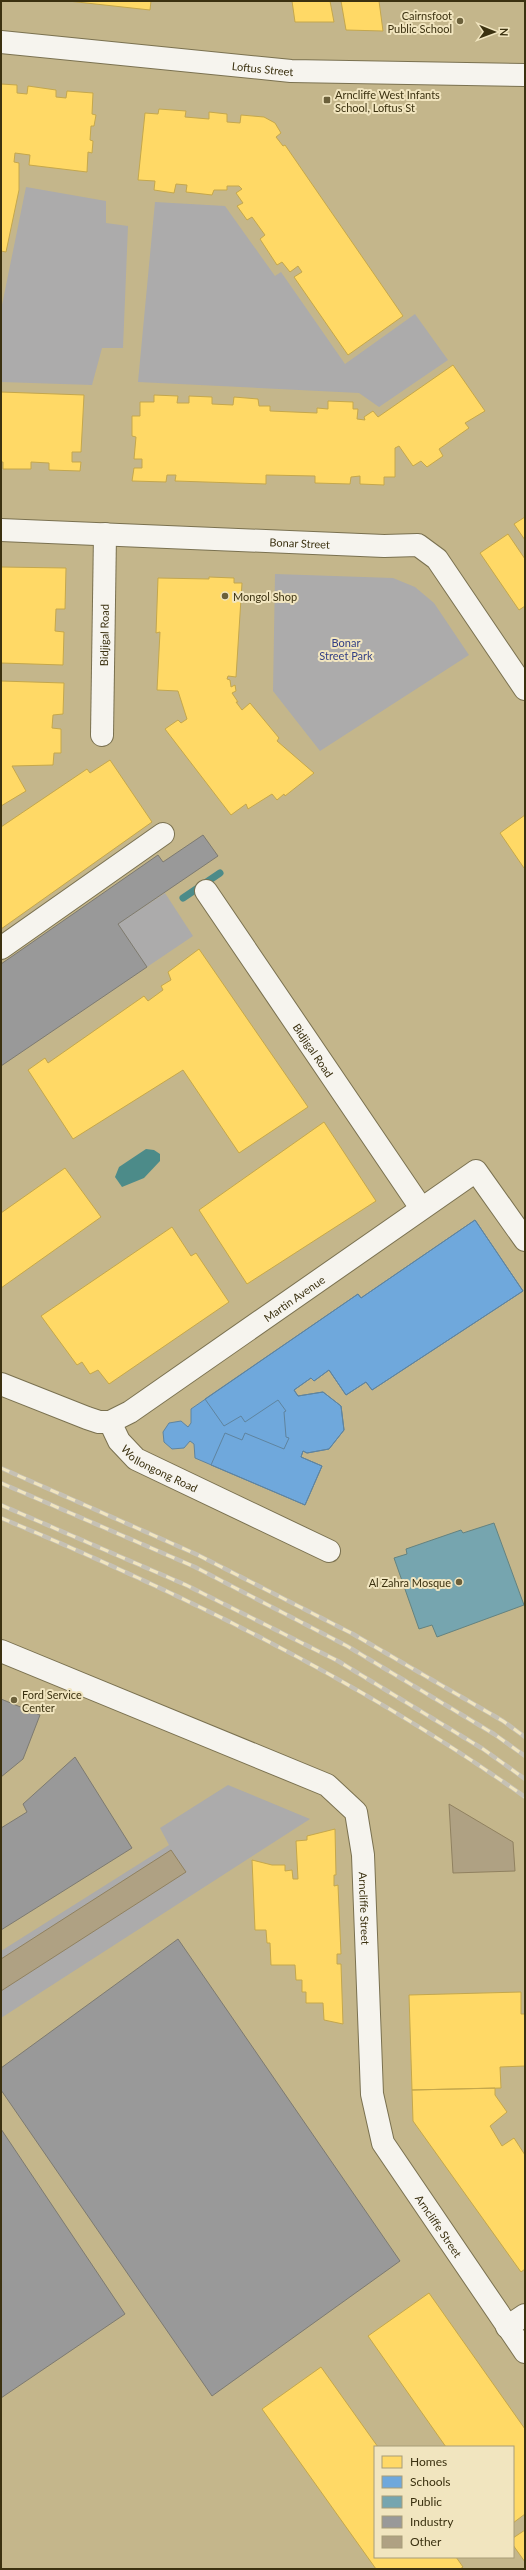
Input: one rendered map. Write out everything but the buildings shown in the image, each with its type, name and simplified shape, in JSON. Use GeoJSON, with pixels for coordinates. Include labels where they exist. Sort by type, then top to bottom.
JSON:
{"type":"FeatureCollection","features":[{"type":"Feature","properties":{"kind":"street","name":"Loftus Street"},"geometry":{"type":"LineString","coordinates":[[1,42],[292,71],[525,75]]}},
{"type":"Feature","properties":{"kind":"street","name":"Bonar Street"},"geometry":{"type":"LineString","coordinates":[[1,530],[384,546],[418,545],[437,559],[517,659],[525,689]]}},
{"type":"Feature","properties":{"kind":"street","name":"Bidjigal Road"},"geometry":{"type":"LineString","coordinates":[[102,735],[105,534]]}},
{"type":"Feature","properties":{"kind":"street"},"geometry":{"type":"LineString","coordinates":[[1,948],[163,834]]}},
{"type":"Feature","properties":{"kind":"street","name":"Bidjigal Road"},"geometry":{"type":"LineString","coordinates":[[206,891],[421,1208]]}},
{"type":"Feature","properties":{"kind":"street","name":"Martin Avenue"},"geometry":{"type":"LineString","coordinates":[[110,1422],[130,1412],[421,1208],[476,1172],[525,1240]]}},
{"type":"Feature","properties":{"kind":"street"},"geometry":{"type":"LineString","coordinates":[[1,1384],[87,1418],[99,1422],[110,1422]]}},
{"type":"Feature","properties":{"kind":"street","name":"Wollongong Road"},"geometry":{"type":"LineString","coordinates":[[110,1422],[119,1441],[136,1459],[330,1550]]}},
{"type":"Feature","properties":{"kind":"street","name":"Arncliffe Street"},"geometry":{"type":"LineString","coordinates":[[1,1652],[327,1786],[356,1812],[363,1855],[372,2094],[383,2143],[525,2352]]}},
{"type":"Feature","properties":{"kind":"street"},"geometry":{"type":"LineString","coordinates":[[507,2327],[525,2315]]}},
{"type":"Feature","properties":{"kind":"green space"},"geometry":{"type":"Polygon","coordinates":[[[26,187],[106,201],[106,223],[128,226],[123,348],[102,348],[92,385],[1,382],[1,310],[26,187]]]}},
{"type":"Feature","properties":{"kind":"green space"},"geometry":{"type":"Polygon","coordinates":[[[155,202],[225,206],[275,276],[281,272],[345,364],[415,314],[448,360],[379,407],[359,393],[138,382],[155,202]]]}},
{"type":"Feature","properties":{"kind":"green space","name":"Bonar Street Park"},"geometry":{"type":"Polygon","coordinates":[[[275,574],[393,578],[415,587],[434,603],[469,655],[320,751],[273,691],[275,574]]]}},
{"type":"Feature","properties":{"kind":"green space"},"geometry":{"type":"Polygon","coordinates":[[[165,893],[193,936],[147,967],[118,924],[165,893]]]}},
{"type":"Feature","properties":{"kind":"green space"},"geometry":{"type":"Polygon","coordinates":[[[228,1785],[310,1819],[1,2018],[1,1951],[169,1845],[160,1828],[228,1785]]]}},
{"type":"Feature","properties":{"kind":"water"},"geometry":{"type":"Polygon","coordinates":[[[146,1149],[154,1150],[160,1154],[160,1161],[144,1178],[122,1187],[115,1177],[119,1167],[146,1149]]]}},
{"type":"Feature","properties":{"kind":"waterway"},"geometry":{"type":"LineString","coordinates":[[183,898],[220,873]]}},
{"type":"Feature","properties":{"kind":"railway"},"geometry":{"type":"LineString","coordinates":[[1,1468],[198,1555],[353,1634],[503,1721],[525,1737]]}},
{"type":"Feature","properties":{"kind":"railway"},"geometry":{"type":"LineString","coordinates":[[1,1483],[195,1567],[347,1646],[494,1734],[525,1756]]}},
{"type":"Feature","properties":{"kind":"railway"},"geometry":{"type":"LineString","coordinates":[[1,1505],[186,1585],[338,1661],[483,1749],[525,1779]]}},
{"type":"Feature","properties":{"kind":"railway"},"geometry":{"type":"LineString","coordinates":[[1,1518],[137,1577],[205,1609],[271,1643],[336,1678],[401,1716],[463,1755],[525,1797]]}},
{"type":"Feature","properties":{"kind":"place","name":"Cairnsfoot Public School"},"geometry":{"type":"Point","coordinates":[460,21]}},
{"type":"Feature","properties":{"kind":"place","name":"Arncliffe West Infants School, Loftus St"},"geometry":{"type":"Point","coordinates":[327,100]}},
{"type":"Feature","properties":{"kind":"place","name":"Mongol Shop"},"geometry":{"type":"Point","coordinates":[225,596]}},
{"type":"Feature","properties":{"kind":"place","name":"Al Zahra Mosque"},"geometry":{"type":"Point","coordinates":[459,1582]}},
{"type":"Feature","properties":{"kind":"place","name":"Ford Service Center"},"geometry":{"type":"Point","coordinates":[14,1700]}}]}
